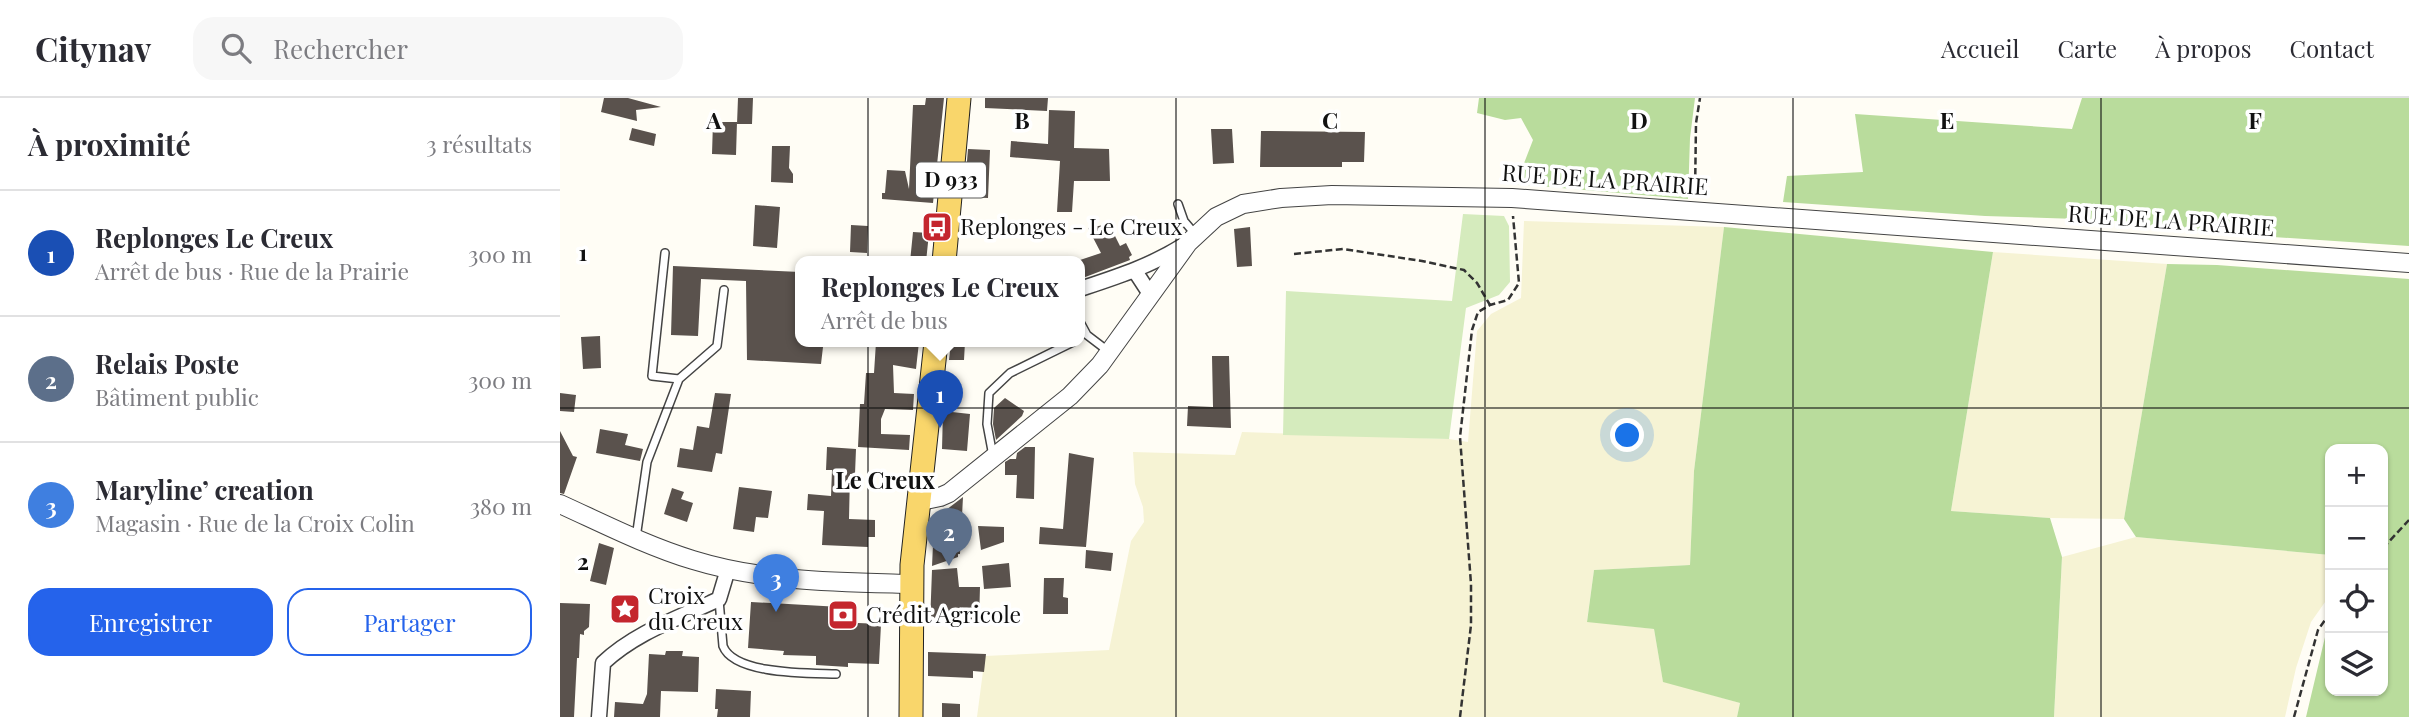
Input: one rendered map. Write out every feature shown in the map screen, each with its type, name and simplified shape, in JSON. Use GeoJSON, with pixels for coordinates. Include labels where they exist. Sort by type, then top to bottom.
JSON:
{"type":"FeatureCollection","features":[{"type":"Feature","properties":{"kind":"main road","name":"D 933"},"geometry":{"type":"LineString","coordinates":[[945,256],[959,98]]}},
{"type":"Feature","properties":{"kind":"main road"},"geometry":{"type":"LineString","coordinates":[[911,717],[911,584],[936,347]]}},
{"type":"Feature","properties":{"kind":"street","name":"RUE DE LA PRAIRIE"},"geometry":{"type":"LineString","coordinates":[[921,501],[949,492],[1070,396],[1100,365],[1192,239],[1205,225],[1243,204],[1281,198],[1332,195],[1512,198],[2409,263]]}},
{"type":"Feature","properties":{"kind":"street"},"geometry":{"type":"LineString","coordinates":[[1085,287],[1135,271],[1167,256],[1192,239]]}},
{"type":"Feature","properties":{"kind":"street"},"geometry":{"type":"LineString","coordinates":[[1135,271],[1150,294]]}},
{"type":"Feature","properties":{"kind":"street"},"geometry":{"type":"LineString","coordinates":[[560,504],[674,554],[727,569],[826,582],[911,584]]}},
{"type":"Feature","properties":{"kind":"street"},"geometry":{"type":"LineString","coordinates":[[599,717],[603,663],[622,646],[649,631],[719,599],[727,569]]}},
{"type":"Feature","properties":{"kind":"lane"},"geometry":{"type":"LineString","coordinates":[[1178,204],[1192,239]]}},
{"type":"Feature","properties":{"kind":"lane"},"geometry":{"type":"LineString","coordinates":[[665,253],[652,376],[680,379]]}},
{"type":"Feature","properties":{"kind":"lane"},"geometry":{"type":"LineString","coordinates":[[636,538],[647,462],[680,379],[717,346],[724,290]]}},
{"type":"Feature","properties":{"kind":"lane"},"geometry":{"type":"LineString","coordinates":[[1085,338],[1110,352]]}},
{"type":"Feature","properties":{"kind":"lane"},"geometry":{"type":"LineString","coordinates":[[993,457],[987,424],[989,393],[1010,373],[1063,347]]}},
{"type":"Feature","properties":{"kind":"lane"},"geometry":{"type":"LineString","coordinates":[[719,599],[725,653],[737,660],[774,670],[836,674]]}},
{"type":"Feature","properties":{"kind":"path"},"geometry":{"type":"LineString","coordinates":[[1695,210],[1696,123],[1700,98]]}},
{"type":"Feature","properties":{"kind":"path"},"geometry":{"type":"LineString","coordinates":[[1460,717],[1468,663],[1471,584],[1460,437],[1472,330],[1478,312],[1508,300],[1519,283],[1512,198]]}},
{"type":"Feature","properties":{"kind":"path"},"geometry":{"type":"LineString","coordinates":[[1294,254],[1343,249],[1464,270],[1477,283],[1490,305]]}},
{"type":"Feature","properties":{"kind":"path"},"geometry":{"type":"LineString","coordinates":[[2388,543],[2409,520]]}},
{"type":"Feature","properties":{"kind":"path"},"geometry":{"type":"LineString","coordinates":[[2294,717],[2318,630],[2325,620]]}},
{"type":"Feature","properties":{"kind":"shaded area"},"geometry":{"type":"Polygon","coordinates":[[[1524,221],[1724,227],[1694,471],[1690,565],[1594,570],[1587,621],[1654,629],[1663,681],[1740,703],[1737,717],[977,717],[985,656],[1109,650],[1131,541],[1144,522],[1143,507],[1135,484],[1133,452],[1235,455],[1242,432],[1449,439],[1468,442],[1477,331],[1491,314],[1521,298],[1524,221]]]}},
{"type":"Feature","properties":{"kind":"shaded area"},"geometry":{"type":"Polygon","coordinates":[[[1993,252],[2167,264],[2124,519],[2050,518],[1951,511],[1993,252]]]}},
{"type":"Feature","properties":{"kind":"shaded area"},"geometry":{"type":"Polygon","coordinates":[[[2136,537],[2325,555],[2325,602],[2311,622],[2296,668],[2285,717],[2054,717],[2062,557],[2136,537]]]}},
{"type":"Feature","properties":{"kind":"green space"},"geometry":{"type":"Polygon","coordinates":[[[1479,98],[1695,98],[1690,138],[1688,199],[1516,184],[1533,140],[1521,118],[1505,120],[1477,113],[1479,98]]]}},
{"type":"Feature","properties":{"kind":"green space"},"geometry":{"type":"Polygon","coordinates":[[[2082,98],[2409,98],[2409,246],[2214,233],[2107,220],[1985,216],[1783,202],[1787,176],[1863,172],[1855,114],[2072,129],[2082,98]]]}},
{"type":"Feature","properties":{"kind":"green space"},"geometry":{"type":"Polygon","coordinates":[[[1463,214],[1504,216],[1509,226],[1510,282],[1499,295],[1466,308],[1449,439],[1283,435],[1286,291],[1452,301],[1463,214]]]}},
{"type":"Feature","properties":{"kind":"green space"},"geometry":{"type":"Polygon","coordinates":[[[1724,227],[1993,252],[1951,511],[2050,518],[2062,557],[2054,717],[1737,717],[1740,703],[1663,682],[1654,629],[1587,622],[1594,570],[1690,565],[1694,471],[1724,227]]]}},
{"type":"Feature","properties":{"kind":"green space"},"geometry":{"type":"Polygon","coordinates":[[[2167,264],[2409,279],[2409,717],[2306,717],[2325,637],[2325,696],[2388,696],[2388,444],[2325,444],[2325,555],[2136,537],[2124,519],[2167,264]]]}},
{"type":"Feature","properties":{"kind":"building"},"geometry":{"type":"Polygon","coordinates":[[[604,98],[628,98],[661,107],[636,110],[637,121],[601,112],[604,98]]]}},
{"type":"Feature","properties":{"kind":"building"},"geometry":{"type":"Polygon","coordinates":[[[738,98],[753,98],[752,124],[737,124],[738,98]]]}},
{"type":"Feature","properties":{"kind":"building"},"geometry":{"type":"Polygon","coordinates":[[[926,98],[944,98],[933,203],[882,199],[887,170],[905,171],[909,189],[913,105],[925,105],[926,98]]]}},
{"type":"Feature","properties":{"kind":"building"},"geometry":{"type":"Polygon","coordinates":[[[985,98],[1048,98],[1047,111],[985,108],[985,98]]]}},
{"type":"Feature","properties":{"kind":"building"},"geometry":{"type":"Polygon","coordinates":[[[1049,110],[1075,111],[1074,148],[1109,149],[1110,181],[1074,181],[1072,212],[1057,212],[1060,161],[1010,157],[1011,141],[1048,144],[1049,110]]]}},
{"type":"Feature","properties":{"kind":"building"},"geometry":{"type":"Polygon","coordinates":[[[713,122],[737,122],[736,155],[712,154],[713,122]]]}},
{"type":"Feature","properties":{"kind":"building"},"geometry":{"type":"Polygon","coordinates":[[[632,128],[656,134],[654,146],[629,140],[632,128]]]}},
{"type":"Feature","properties":{"kind":"building"},"geometry":{"type":"Polygon","coordinates":[[[1211,129],[1232,129],[1234,163],[1213,164],[1211,129]]]}},
{"type":"Feature","properties":{"kind":"building"},"geometry":{"type":"Polygon","coordinates":[[[1261,131],[1365,132],[1364,162],[1342,162],[1342,167],[1260,167],[1261,131]]]}},
{"type":"Feature","properties":{"kind":"building"},"geometry":{"type":"Polygon","coordinates":[[[772,146],[790,146],[789,168],[793,174],[793,183],[771,182],[772,146]]]}},
{"type":"Feature","properties":{"kind":"building"},"geometry":{"type":"Polygon","coordinates":[[[968,149],[990,150],[988,198],[964,197],[968,149]]]}},
{"type":"Feature","properties":{"kind":"building"},"geometry":{"type":"Polygon","coordinates":[[[755,205],[780,207],[777,248],[753,246],[755,205]]]}},
{"type":"Feature","properties":{"kind":"building"},"geometry":{"type":"Polygon","coordinates":[[[1109,224],[1120,246],[1126,243],[1132,255],[1130,260],[1085,277],[1085,258],[1101,253],[1088,228],[1109,224]]]}},
{"type":"Feature","properties":{"kind":"building"},"geometry":{"type":"Polygon","coordinates":[[[851,225],[868,226],[867,253],[850,252],[851,225]]]}},
{"type":"Feature","properties":{"kind":"building"},"geometry":{"type":"Polygon","coordinates":[[[1250,227],[1252,266],[1237,267],[1234,229],[1250,227]]]}},
{"type":"Feature","properties":{"kind":"building"},"geometry":{"type":"Polygon","coordinates":[[[913,232],[929,233],[927,256],[911,256],[913,232]]]}},
{"type":"Feature","properties":{"kind":"building"},"geometry":{"type":"Polygon","coordinates":[[[673,266],[795,272],[795,347],[823,347],[821,364],[747,360],[746,281],[701,279],[698,336],[671,335],[673,266]]]}},
{"type":"Feature","properties":{"kind":"building"},"geometry":{"type":"Polygon","coordinates":[[[600,336],[601,368],[583,369],[581,337],[600,336]]]}},
{"type":"Feature","properties":{"kind":"building"},"geometry":{"type":"Polygon","coordinates":[[[876,347],[918,347],[916,369],[893,365],[894,393],[914,394],[913,410],[885,409],[881,419],[881,434],[910,435],[909,450],[858,447],[860,404],[864,404],[866,373],[874,373],[876,347]]]}},
{"type":"Feature","properties":{"kind":"building"},"geometry":{"type":"Polygon","coordinates":[[[950,347],[965,347],[964,360],[949,360],[950,347]]]}},
{"type":"Feature","properties":{"kind":"building"},"geometry":{"type":"Polygon","coordinates":[[[1212,356],[1229,356],[1231,428],[1187,426],[1188,406],[1213,407],[1212,356]]]}},
{"type":"Feature","properties":{"kind":"building"},"geometry":{"type":"Polygon","coordinates":[[[560,393],[576,395],[574,412],[560,411],[560,393]]]}},
{"type":"Feature","properties":{"kind":"building"},"geometry":{"type":"Polygon","coordinates":[[[715,393],[731,394],[722,454],[716,453],[712,472],[677,467],[680,448],[693,450],[697,426],[709,428],[715,393]]]}},
{"type":"Feature","properties":{"kind":"building"},"geometry":{"type":"Polygon","coordinates":[[[1005,398],[1024,411],[996,440],[994,408],[1005,398]]]}},
{"type":"Feature","properties":{"kind":"building"},"geometry":{"type":"Polygon","coordinates":[[[943,411],[970,414],[967,451],[942,449],[943,411]]]}},
{"type":"Feature","properties":{"kind":"building"},"geometry":{"type":"Polygon","coordinates":[[[600,429],[628,434],[625,445],[643,449],[640,461],[596,453],[600,429]]]}},
{"type":"Feature","properties":{"kind":"building"},"geometry":{"type":"Polygon","coordinates":[[[560,431],[573,456],[577,457],[564,494],[560,493],[560,431]]]}},
{"type":"Feature","properties":{"kind":"building"},"geometry":{"type":"Polygon","coordinates":[[[827,447],[856,449],[855,474],[850,474],[849,519],[875,520],[875,537],[868,537],[868,547],[822,545],[824,511],[807,510],[808,494],[831,496],[832,470],[826,470],[827,447]]]}},
{"type":"Feature","properties":{"kind":"building"},"geometry":{"type":"Polygon","coordinates":[[[1025,447],[1035,447],[1034,499],[1016,498],[1017,475],[1005,475],[1005,462],[1016,459],[1017,453],[1025,447]]]}},
{"type":"Feature","properties":{"kind":"building"},"geometry":{"type":"Polygon","coordinates":[[[1069,453],[1094,458],[1086,547],[1039,544],[1040,527],[1063,529],[1069,453]]]}},
{"type":"Feature","properties":{"kind":"building"},"geometry":{"type":"Polygon","coordinates":[[[739,487],[772,491],[768,518],[756,517],[754,532],[733,529],[739,487]]]}},
{"type":"Feature","properties":{"kind":"building"},"geometry":{"type":"Polygon","coordinates":[[[672,488],[684,492],[681,499],[693,503],[687,522],[664,514],[672,488]]]}},
{"type":"Feature","properties":{"kind":"building"},"geometry":{"type":"Polygon","coordinates":[[[963,497],[960,554],[932,566],[933,545],[942,545],[946,510],[963,497]]]}},
{"type":"Feature","properties":{"kind":"building"},"geometry":{"type":"Polygon","coordinates":[[[978,526],[1004,527],[1004,542],[981,550],[978,526]]]}},
{"type":"Feature","properties":{"kind":"building"},"geometry":{"type":"Polygon","coordinates":[[[599,543],[614,548],[606,585],[590,581],[599,543]]]}},
{"type":"Feature","properties":{"kind":"building"},"geometry":{"type":"Polygon","coordinates":[[[1086,550],[1113,553],[1111,571],[1085,568],[1086,550]]]}},
{"type":"Feature","properties":{"kind":"building"},"geometry":{"type":"Polygon","coordinates":[[[1009,563],[1011,587],[984,589],[982,566],[1009,563]]]}},
{"type":"Feature","properties":{"kind":"building"},"geometry":{"type":"Polygon","coordinates":[[[957,568],[959,587],[980,587],[979,621],[966,621],[966,625],[930,624],[932,570],[957,568]]]}},
{"type":"Feature","properties":{"kind":"building"},"geometry":{"type":"Polygon","coordinates":[[[1044,578],[1064,578],[1063,597],[1068,598],[1068,614],[1043,614],[1044,578]]]}},
{"type":"Feature","properties":{"kind":"building"},"geometry":{"type":"Polygon","coordinates":[[[751,602],[858,608],[858,623],[881,624],[879,664],[848,663],[848,667],[816,665],[816,656],[783,655],[784,651],[748,648],[751,602]]]}},
{"type":"Feature","properties":{"kind":"building"},"geometry":{"type":"Polygon","coordinates":[[[560,603],[590,604],[589,627],[584,631],[584,635],[580,634],[574,717],[560,717],[560,603]]]}},
{"type":"Feature","properties":{"kind":"building"},"geometry":{"type":"Polygon","coordinates":[[[666,651],[683,651],[682,656],[699,657],[698,692],[661,691],[660,717],[614,717],[615,702],[643,704],[647,694],[649,654],[665,655],[666,651]]]}},
{"type":"Feature","properties":{"kind":"building"},"geometry":{"type":"Polygon","coordinates":[[[928,652],[986,654],[984,672],[973,671],[973,678],[928,676],[928,652]]]}},
{"type":"Feature","properties":{"kind":"building"},"geometry":{"type":"Polygon","coordinates":[[[716,689],[751,691],[750,717],[717,717],[716,689]]]}},
{"type":"Feature","properties":{"kind":"building"},"geometry":{"type":"Polygon","coordinates":[[[942,703],[960,704],[960,717],[942,717],[942,703]]]}},
{"type":"Feature","properties":{"kind":"place","name":"Replonges - Le Creux"},"geometry":{"type":"Point","coordinates":[937,227]}},
{"type":"Feature","properties":{"kind":"place","name":"Replonges Le Creux"},"geometry":{"type":"Point","coordinates":[940,428]}},
{"type":"Feature","properties":{"kind":"place","name":"Relais Poste"},"geometry":{"type":"Point","coordinates":[949,566]}},
{"type":"Feature","properties":{"kind":"place","name":"Croix du Creux"},"geometry":{"type":"Point","coordinates":[625,609]}},
{"type":"Feature","properties":{"kind":"place","name":"Maryline’ creation"},"geometry":{"type":"Point","coordinates":[776,612]}},
{"type":"Feature","properties":{"kind":"place","name":"Crédit Agricole"},"geometry":{"type":"Point","coordinates":[843,615]}},
{"type":"Feature","properties":{"kind":"district","name":"Le Creux"},"geometry":{"type":"Point","coordinates":[885,481]}}]}
